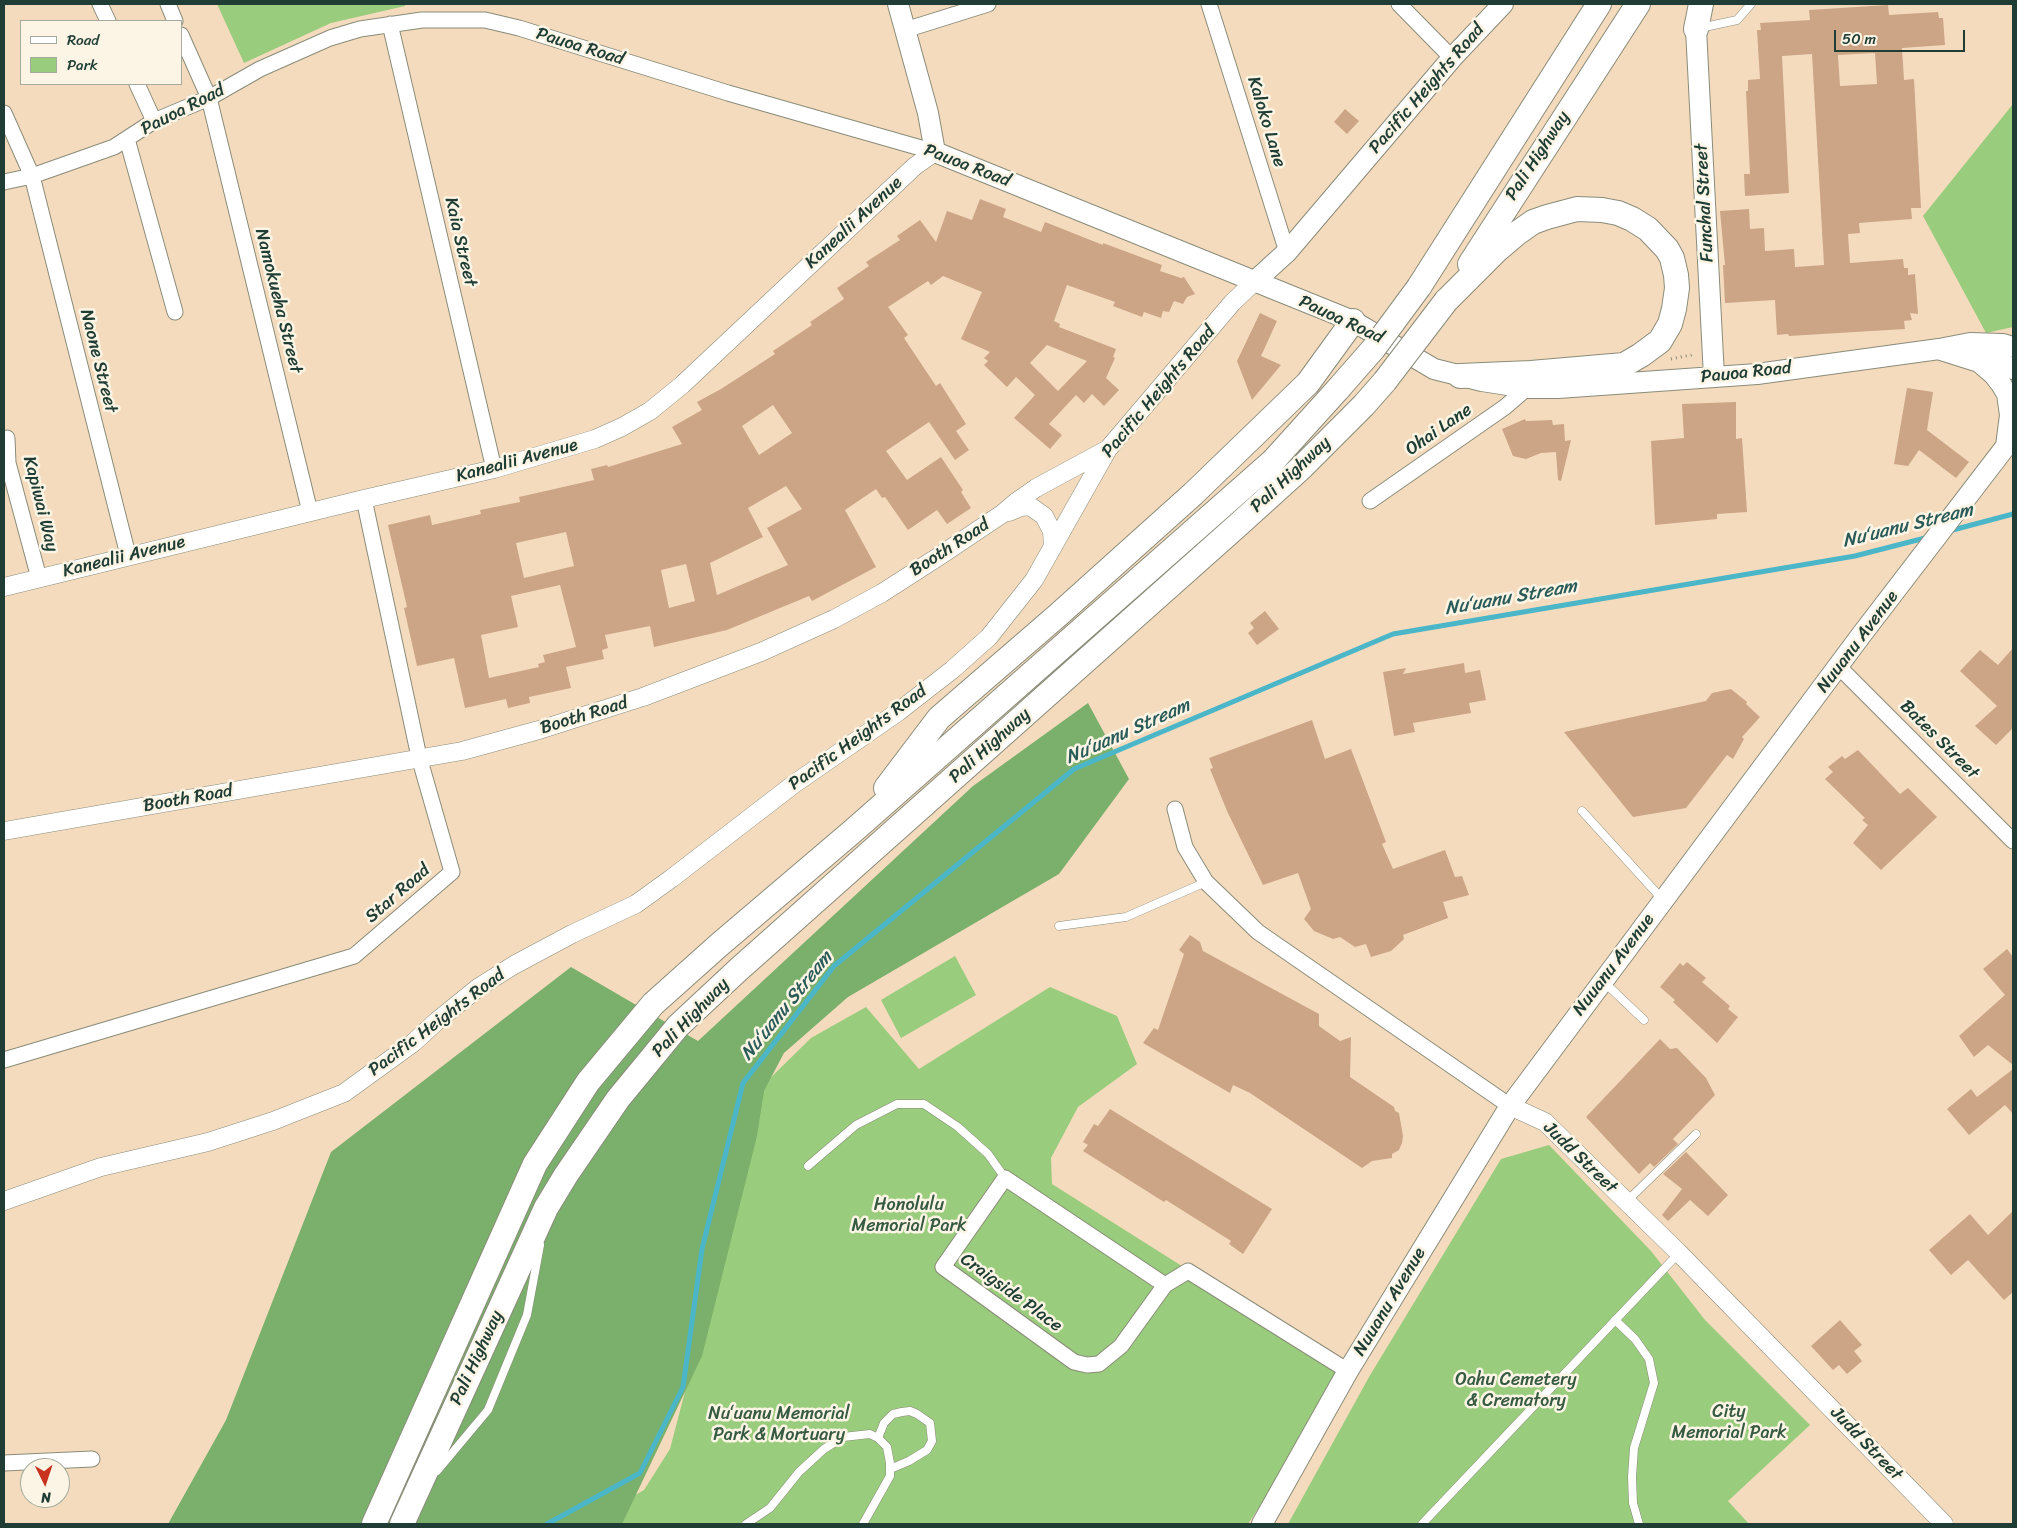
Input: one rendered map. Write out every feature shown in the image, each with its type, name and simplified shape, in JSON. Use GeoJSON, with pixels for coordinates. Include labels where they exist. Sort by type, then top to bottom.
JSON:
{"type":"FeatureCollection","features":[{"type":"Feature","properties":{"kind":"highway","name":"Pali Highway"},"geometry":{"type":"LineString","coordinates":[[374,1524],[534,1164],[588,1082],[653,1004],[853,831],[1273,461],[1374,348],[1419,287],[1599,4]]}},
{"type":"Feature","properties":{"kind":"highway","name":"Pali Highway"},"geometry":{"type":"LineString","coordinates":[[402,1524],[546,1208],[566,1175],[618,1099],[678,1026],[745,963],[1238,525],[1302,467],[1364,405],[1403,359],[1446,301],[1638,4]]}},
{"type":"Feature","properties":{"kind":"highway"},"geometry":{"type":"LineString","coordinates":[[1696,29],[1700,4]]}},
{"type":"Feature","properties":{"kind":"highway"},"geometry":{"type":"LineString","coordinates":[[1446,301],[1497,250],[1528,226],[1546,216],[1576,210],[1618,213],[1648,229],[1667,248],[1672,258],[1676,276],[1677,288],[1670,324],[1660,341],[1642,356],[1624,365],[1530,373],[1460,376]]}},
{"type":"Feature","properties":{"kind":"highway"},"geometry":{"type":"LineString","coordinates":[[853,831],[939,718],[1057,616],[1193,494],[1308,383],[1353,321]]}},
{"type":"Feature","properties":{"kind":"main road"},"geometry":{"type":"LineString","coordinates":[[898,4],[928,113],[935,152]]}},
{"type":"Feature","properties":{"kind":"main road","name":"Pacific Heights Road"},"geometry":{"type":"LineString","coordinates":[[1254,282],[1286,252],[1452,58],[1503,4]]}},
{"type":"Feature","properties":{"kind":"main road","name":"Funchal Street"},"geometry":{"type":"LineString","coordinates":[[1696,29],[1714,377]]}},
{"type":"Feature","properties":{"kind":"main road","name":"Pauoa Road"},"geometry":{"type":"LineString","coordinates":[[935,152],[1353,321],[1434,369],[1460,376],[1527,388],[1578,387],[1757,374],[1939,349]]}},
{"type":"Feature","properties":{"kind":"main road"},"geometry":{"type":"LineString","coordinates":[[1939,349],[1975,343],[2013,347]]}},
{"type":"Feature","properties":{"kind":"main road"},"geometry":{"type":"LineString","coordinates":[[1939,349],[1984,354],[2013,369]]}},
{"type":"Feature","properties":{"kind":"main road"},"geometry":{"type":"LineString","coordinates":[[1939,349],[1978,362],[1994,375],[2001,384],[2007,394],[2010,416],[2010,442]]}},
{"type":"Feature","properties":{"kind":"main road","name":"Nuuanu Avenue"},"geometry":{"type":"LineString","coordinates":[[1264,1523],[1348,1371],[1510,1106],[1602,980],[2010,442]]}},
{"type":"Feature","properties":{"kind":"street"},"geometry":{"type":"LineString","coordinates":[[100,4],[108,20]]}},
{"type":"Feature","properties":{"kind":"street"},"geometry":{"type":"LineString","coordinates":[[168,4],[175,20]]}},
{"type":"Feature","properties":{"kind":"street"},"geometry":{"type":"LineString","coordinates":[[905,30],[988,4]]}},
{"type":"Feature","properties":{"kind":"street","name":"Kaloko Lane"},"geometry":{"type":"LineString","coordinates":[[1210,4],[1286,252]]}},
{"type":"Feature","properties":{"kind":"street"},"geometry":{"type":"LineString","coordinates":[[1399,4],[1452,58]]}},
{"type":"Feature","properties":{"kind":"street","name":"Pauoa Road"},"geometry":{"type":"LineString","coordinates":[[4,182],[32,176],[114,147],[154,121],[209,98],[260,69],[330,38],[360,29],[390,24],[453,19],[485,20],[519,28],[728,93],[935,152]]}},
{"type":"Feature","properties":{"kind":"street","name":"Kaia Street"},"geometry":{"type":"LineString","coordinates":[[390,24],[494,470]]}},
{"type":"Feature","properties":{"kind":"street","name":"Namokueha Street"},"geometry":{"type":"LineString","coordinates":[[182,37],[209,98],[310,512]]}},
{"type":"Feature","properties":{"kind":"street"},"geometry":{"type":"LineString","coordinates":[[137,85],[154,121]]}},
{"type":"Feature","properties":{"kind":"street","name":"Naone Street"},"geometry":{"type":"LineString","coordinates":[[4,113],[32,176],[128,555]]}},
{"type":"Feature","properties":{"kind":"street"},"geometry":{"type":"LineString","coordinates":[[127,139],[175,312]]}},
{"type":"Feature","properties":{"kind":"street","name":"Kanealii Avenue"},"geometry":{"type":"LineString","coordinates":[[4,587],[128,555],[494,470],[595,439],[622,427],[650,411],[682,385],[915,166],[935,152]]}},
{"type":"Feature","properties":{"kind":"street","name":"Pacific Heights Road"},"geometry":{"type":"LineString","coordinates":[[4,1201],[101,1167],[208,1142],[273,1121],[344,1093],[413,1044],[437,1021],[479,988],[514,965],[564,938],[636,904],[794,784],[898,712],[952,670],[989,636],[1034,580],[1108,448],[1232,303],[1254,282]]}},
{"type":"Feature","properties":{"kind":"street","name":"Ohai Lane"},"geometry":{"type":"LineString","coordinates":[[1370,501],[1505,407],[1527,388]]}},
{"type":"Feature","properties":{"kind":"street","name":"Kapiwai Way"},"geometry":{"type":"LineString","coordinates":[[7,438],[8,463],[39,578]]}},
{"type":"Feature","properties":{"kind":"street","name":"Booth Road"},"geometry":{"type":"LineString","coordinates":[[4,831],[462,751],[539,730],[644,697],[762,652],[834,619],[882,593],[1002,514],[1036,488],[1108,448]]}},
{"type":"Feature","properties":{"kind":"street","name":"Star Road"},"geometry":{"type":"LineString","coordinates":[[4,1060],[354,956],[452,872],[420,759],[364,499]]}},
{"type":"Feature","properties":{"kind":"street"},"geometry":{"type":"LineString","coordinates":[[1002,514],[1021,507],[1030,506],[1044,516],[1048,522],[1052,531],[1053,547]]}},
{"type":"Feature","properties":{"kind":"street","name":"Bates Street"},"geometry":{"type":"LineString","coordinates":[[1839,667],[2013,841]]}},
{"type":"Feature","properties":{"kind":"street","name":"Judd Street"},"geometry":{"type":"LineString","coordinates":[[1175,809],[1185,847],[1206,882],[1258,932],[1510,1106],[1545,1122],[1679,1253],[1944,1524]]}},
{"type":"Feature","properties":{"kind":"street"},"geometry":{"type":"LineString","coordinates":[[1005,1178],[1165,1285]]}},
{"type":"Feature","properties":{"kind":"street","name":"Craigside Place"},"geometry":{"type":"LineString","coordinates":[[1005,1178],[943,1266],[1074,1362],[1087,1365],[1099,1364],[1111,1356],[1121,1346],[1165,1285],[1188,1271],[1348,1371]]}},
{"type":"Feature","properties":{"kind":"street"},"geometry":{"type":"LineString","coordinates":[[4,1463],[92,1459]]}},
{"type":"Feature","properties":{"kind":"lane"},"geometry":{"type":"LineString","coordinates":[[1696,29],[1737,20],[1751,4]]}},
{"type":"Feature","properties":{"kind":"lane"},"geometry":{"type":"LineString","coordinates":[[1582,811],[1664,900]]}},
{"type":"Feature","properties":{"kind":"lane"},"geometry":{"type":"LineString","coordinates":[[1059,926],[1126,917],[1206,882]]}},
{"type":"Feature","properties":{"kind":"lane"},"geometry":{"type":"LineString","coordinates":[[1602,980],[1644,1020]]}},
{"type":"Feature","properties":{"kind":"lane"},"geometry":{"type":"LineString","coordinates":[[808,1166],[856,1125],[896,1104],[924,1104],[958,1127],[988,1154],[1005,1178]]}},
{"type":"Feature","properties":{"kind":"lane"},"geometry":{"type":"LineString","coordinates":[[1626,1202],[1696,1134]]}},
{"type":"Feature","properties":{"kind":"lane"},"geometry":{"type":"LineString","coordinates":[[411,1501],[488,1410],[527,1315],[546,1208]]}},
{"type":"Feature","properties":{"kind":"lane"},"geometry":{"type":"LineString","coordinates":[[1422,1524],[1679,1253]]}},
{"type":"Feature","properties":{"kind":"lane"},"geometry":{"type":"LineString","coordinates":[[1615,1320],[1634,1339],[1649,1359],[1654,1383],[1634,1448],[1633,1503],[1639,1524]]}},
{"type":"Feature","properties":{"kind":"lane"},"geometry":{"type":"LineString","coordinates":[[878,1438],[884,1423],[893,1414],[910,1411],[930,1424],[932,1440],[927,1450],[909,1461],[890,1469]]}},
{"type":"Feature","properties":{"kind":"lane"},"geometry":{"type":"LineString","coordinates":[[746,1524],[770,1508],[799,1472],[824,1449],[843,1437],[870,1434],[878,1438],[886,1448],[890,1476],[863,1524]]}},
{"type":"Feature","properties":{"kind":"path"},"geometry":{"type":"LineString","coordinates":[[1663,361],[1697,352]]}},
{"type":"Feature","properties":{"kind":"green space"},"geometry":{"type":"Polygon","coordinates":[[[217,4],[405,4],[405,6],[331,23],[244,63],[217,4]]]}},
{"type":"Feature","properties":{"kind":"green space"},"geometry":{"type":"Polygon","coordinates":[[[2013,104],[2013,327],[1986,333],[1923,216],[2013,104]]]}},
{"type":"Feature","properties":{"kind":"green space"},"geometry":{"type":"Polygon","coordinates":[[[1088,703],[1129,779],[1059,874],[848,997],[784,1053],[764,1091],[757,1136],[702,1356],[622,1524],[168,1524],[226,1420],[331,1152],[571,967],[698,1041],[973,786],[1088,703]]]}},
{"type":"Feature","properties":{"kind":"green space"},"geometry":{"type":"Polygon","coordinates":[[[955,956],[976,995],[901,1038],[881,1000],[955,956]]]}},
{"type":"Feature","properties":{"kind":"green space"},"geometry":{"type":"Polygon","coordinates":[[[1050,987],[1117,1016],[1137,1064],[1078,1107],[1051,1158],[1052,1184],[1348,1371],[1248,1524],[585,1524],[644,1490],[670,1449],[717,1269],[757,1091],[811,1038],[866,1007],[919,1069],[1050,987]]]}},
{"type":"Feature","properties":{"kind":"green space","name":"Oahu Cemetery & Crematory"},"geometry":{"type":"Polygon","coordinates":[[[1549,1145],[1651,1251],[1705,1320],[1810,1425],[1728,1501],[1749,1524],[1288,1524],[1369,1377],[1501,1159],[1549,1145]]]}},
{"type":"Feature","properties":{"kind":"building"},"geometry":{"type":"Polygon","coordinates":[[[1888,5],[1889,15],[1938,12],[1939,18],[1943,18],[1945,45],[1902,48],[1904,80],[1914,79],[1921,208],[1911,208],[1912,219],[1859,223],[1860,233],[1848,234],[1850,263],[1903,259],[1904,268],[1908,268],[1908,275],[1915,274],[1918,314],[1910,313],[1912,320],[1904,321],[1905,329],[1789,336],[1788,334],[1777,335],[1775,300],[1725,303],[1723,265],[1725,265],[1720,211],[1749,209],[1750,229],[1764,228],[1765,251],[1794,249],[1795,267],[1824,265],[1812,54],[1782,56],[1789,193],[1745,196],[1744,174],[1750,174],[1746,91],[1748,91],[1748,80],[1760,79],[1757,30],[1761,30],[1760,23],[1810,20],[1809,10],[1888,5]],[[1875,53],[1838,55],[1840,86],[1877,84],[1875,53]]]}},
{"type":"Feature","properties":{"kind":"building"},"geometry":{"type":"Polygon","coordinates":[[[1345,109],[1359,121],[1347,134],[1334,122],[1345,109]]]}},
{"type":"Feature","properties":{"kind":"building"},"geometry":{"type":"Polygon","coordinates":[[[980,199],[1006,209],[1003,217],[1041,232],[1045,222],[1103,245],[1103,243],[1162,265],[1160,271],[1181,278],[1184,277],[1195,294],[1187,297],[1183,304],[1174,301],[1169,312],[1163,311],[1161,318],[1144,312],[1142,317],[1113,306],[1115,302],[1067,285],[1054,321],[1060,324],[1059,327],[1116,349],[1113,357],[1115,358],[1106,378],[1119,390],[1104,406],[1092,394],[1084,403],[1076,395],[1049,424],[1062,435],[1050,449],[1014,418],[1035,395],[1016,377],[1007,387],[984,365],[988,361],[984,358],[990,352],[961,339],[982,292],[943,276],[931,285],[928,281],[888,307],[908,335],[904,338],[936,386],[940,383],[966,424],[956,431],[969,450],[955,460],[929,422],[886,451],[907,480],[941,457],[963,490],[961,492],[971,508],[947,524],[937,510],[908,530],[885,497],[882,498],[876,489],[845,510],[876,567],[812,601],[809,596],[727,630],[654,647],[650,626],[605,635],[608,648],[602,650],[604,659],[566,667],[571,688],[529,697],[530,703],[508,708],[506,699],[465,708],[454,658],[417,666],[404,608],[407,607],[388,525],[430,515],[432,525],[481,514],[480,510],[520,502],[519,497],[594,480],[591,469],[607,465],[608,467],[682,444],[672,427],[702,410],[697,402],[721,389],[775,354],[773,351],[812,325],[810,322],[844,299],[837,288],[869,266],[866,262],[900,240],[897,236],[920,220],[936,242],[947,211],[972,220],[980,199]],[[1047,345],[1030,363],[1058,391],[1087,361],[1047,345]],[[773,405],[742,426],[759,455],[792,433],[773,405]],[[786,486],[748,508],[763,537],[710,563],[717,595],[788,565],[767,528],[802,509],[786,486]],[[566,532],[516,543],[524,578],[574,566],[566,532]],[[686,564],[661,570],[669,608],[695,601],[686,564]],[[560,585],[511,596],[518,627],[481,635],[489,678],[539,667],[538,664],[545,662],[543,655],[576,647],[560,585]]]}},
{"type":"Feature","properties":{"kind":"building"},"geometry":{"type":"Polygon","coordinates":[[[1260,313],[1277,321],[1261,356],[1281,365],[1252,400],[1237,361],[1260,313]]]}},
{"type":"Feature","properties":{"kind":"building"},"geometry":{"type":"Polygon","coordinates":[[[1907,388],[1933,392],[1927,430],[1969,462],[1956,478],[1919,450],[1908,466],[1894,464],[1907,388]]]}},
{"type":"Feature","properties":{"kind":"building"},"geometry":{"type":"Polygon","coordinates":[[[1736,402],[1736,439],[1742,438],[1747,512],[1717,514],[1717,519],[1655,525],[1651,441],[1684,438],[1682,404],[1736,402]]]}},
{"type":"Feature","properties":{"kind":"building"},"geometry":{"type":"Polygon","coordinates":[[[1525,419],[1526,421],[1552,420],[1553,425],[1564,424],[1565,441],[1571,440],[1561,481],[1558,480],[1556,452],[1541,453],[1526,459],[1513,456],[1502,429],[1525,419]]]}},
{"type":"Feature","properties":{"kind":"building"},"geometry":{"type":"Polygon","coordinates":[[[1265,611],[1279,629],[1257,645],[1248,633],[1254,628],[1250,623],[1265,611]]]}},
{"type":"Feature","properties":{"kind":"building"},"geometry":{"type":"Polygon","coordinates":[[[2013,648],[2013,728],[1996,745],[1975,726],[1997,706],[1960,671],[1980,650],[1998,665],[2013,648]]]}},
{"type":"Feature","properties":{"kind":"building"},"geometry":{"type":"Polygon","coordinates":[[[1464,663],[1465,673],[1480,670],[1486,700],[1469,703],[1471,713],[1413,723],[1415,732],[1394,736],[1383,672],[1406,668],[1403,674],[1464,663]]]}},
{"type":"Feature","properties":{"kind":"building"},"geometry":{"type":"Polygon","coordinates":[[[1731,689],[1747,702],[1746,704],[1760,717],[1742,737],[1744,739],[1733,759],[1727,755],[1686,808],[1633,817],[1564,732],[1706,701],[1712,693],[1731,689]]]}},
{"type":"Feature","properties":{"kind":"building"},"geometry":{"type":"Polygon","coordinates":[[[1312,720],[1325,759],[1351,749],[1386,842],[1382,844],[1393,869],[1445,850],[1455,877],[1462,876],[1469,895],[1443,902],[1448,918],[1403,935],[1404,939],[1391,951],[1371,957],[1366,944],[1355,947],[1340,937],[1333,939],[1314,931],[1304,919],[1311,909],[1298,873],[1263,885],[1227,811],[1210,769],[1213,768],[1209,758],[1312,720]]]}},
{"type":"Feature","properties":{"kind":"building"},"geometry":{"type":"Polygon","coordinates":[[[1858,750],[1900,794],[1908,788],[1937,817],[1881,870],[1853,843],[1868,825],[1862,820],[1865,818],[1825,779],[1833,772],[1828,767],[1842,756],[1845,759],[1858,750]]]}},
{"type":"Feature","properties":{"kind":"building"},"geometry":{"type":"Polygon","coordinates":[[[1190,935],[1200,942],[1203,951],[1319,1014],[1319,1026],[1340,1041],[1351,1037],[1350,1077],[1394,1107],[1395,1111],[1399,1113],[1403,1136],[1402,1143],[1399,1150],[1392,1154],[1392,1158],[1372,1161],[1362,1168],[1250,1093],[1233,1085],[1230,1093],[1143,1043],[1154,1028],[1158,1030],[1184,954],[1179,950],[1190,935]]]}},
{"type":"Feature","properties":{"kind":"building"},"geometry":{"type":"Polygon","coordinates":[[[2007,949],[2013,957],[2013,1065],[1988,1045],[1974,1057],[1959,1036],[2005,995],[1983,969],[2007,949]]]}},
{"type":"Feature","properties":{"kind":"building"},"geometry":{"type":"Polygon","coordinates":[[[1687,962],[1706,978],[1702,982],[1730,1006],[1728,1009],[1738,1017],[1717,1043],[1673,1002],[1675,1000],[1660,987],[1680,963],[1683,966],[1687,962]]]}},
{"type":"Feature","properties":{"kind":"building"},"geometry":{"type":"Polygon","coordinates":[[[1660,1039],[1670,1049],[1677,1048],[1706,1078],[1715,1095],[1673,1139],[1678,1144],[1654,1167],[1650,1163],[1639,1174],[1586,1117],[1660,1039]]]}},
{"type":"Feature","properties":{"kind":"building"},"geometry":{"type":"Polygon","coordinates":[[[2013,1069],[2013,1114],[2005,1105],[1969,1135],[1947,1109],[1971,1089],[1977,1097],[2013,1069]]]}},
{"type":"Feature","properties":{"kind":"building"},"geometry":{"type":"Polygon","coordinates":[[[1110,1109],[1272,1209],[1243,1254],[1229,1244],[1231,1241],[1083,1151],[1088,1145],[1083,1142],[1094,1124],[1098,1126],[1110,1109]]]}},
{"type":"Feature","properties":{"kind":"building"},"geometry":{"type":"Polygon","coordinates":[[[1686,1152],[1728,1195],[1708,1216],[1690,1200],[1668,1221],[1662,1215],[1682,1189],[1663,1174],[1686,1152]]]}},
{"type":"Feature","properties":{"kind":"building"},"geometry":{"type":"Polygon","coordinates":[[[2013,1211],[2013,1292],[2004,1300],[1968,1260],[1951,1275],[1929,1250],[1970,1214],[1988,1235],[2013,1211]]]}},
{"type":"Feature","properties":{"kind":"building"},"geometry":{"type":"Polygon","coordinates":[[[1840,1320],[1862,1345],[1854,1351],[1862,1361],[1847,1374],[1839,1365],[1833,1370],[1811,1346],[1840,1320]]]}},
{"type":"Feature","properties":{"kind":"waterway","name":"Nuʻuanu Stream"},"geometry":{"type":"LineString","coordinates":[[1949,531],[2013,514]]}},
{"type":"Feature","properties":{"kind":"waterway","name":"Nuʻuanu Stream"},"geometry":{"type":"LineString","coordinates":[[547,1524],[640,1473],[683,1387],[702,1249],[743,1083],[834,966],[1074,769],[1393,634],[1855,556],[1929,537]]}},
{"type":"Feature","properties":{"kind":"park label","name":"Honolulu Memorial Park"},"geometry":{"type":"Point","coordinates":[909,1215]}},
{"type":"Feature","properties":{"kind":"park label","name":"City Memorial Park"},"geometry":{"type":"Point","coordinates":[1729,1422]}},
{"type":"Feature","properties":{"kind":"park label","name":"Nuʻuanu Memorial Park & Mortuary"},"geometry":{"type":"Point","coordinates":[779,1424]}}]}
